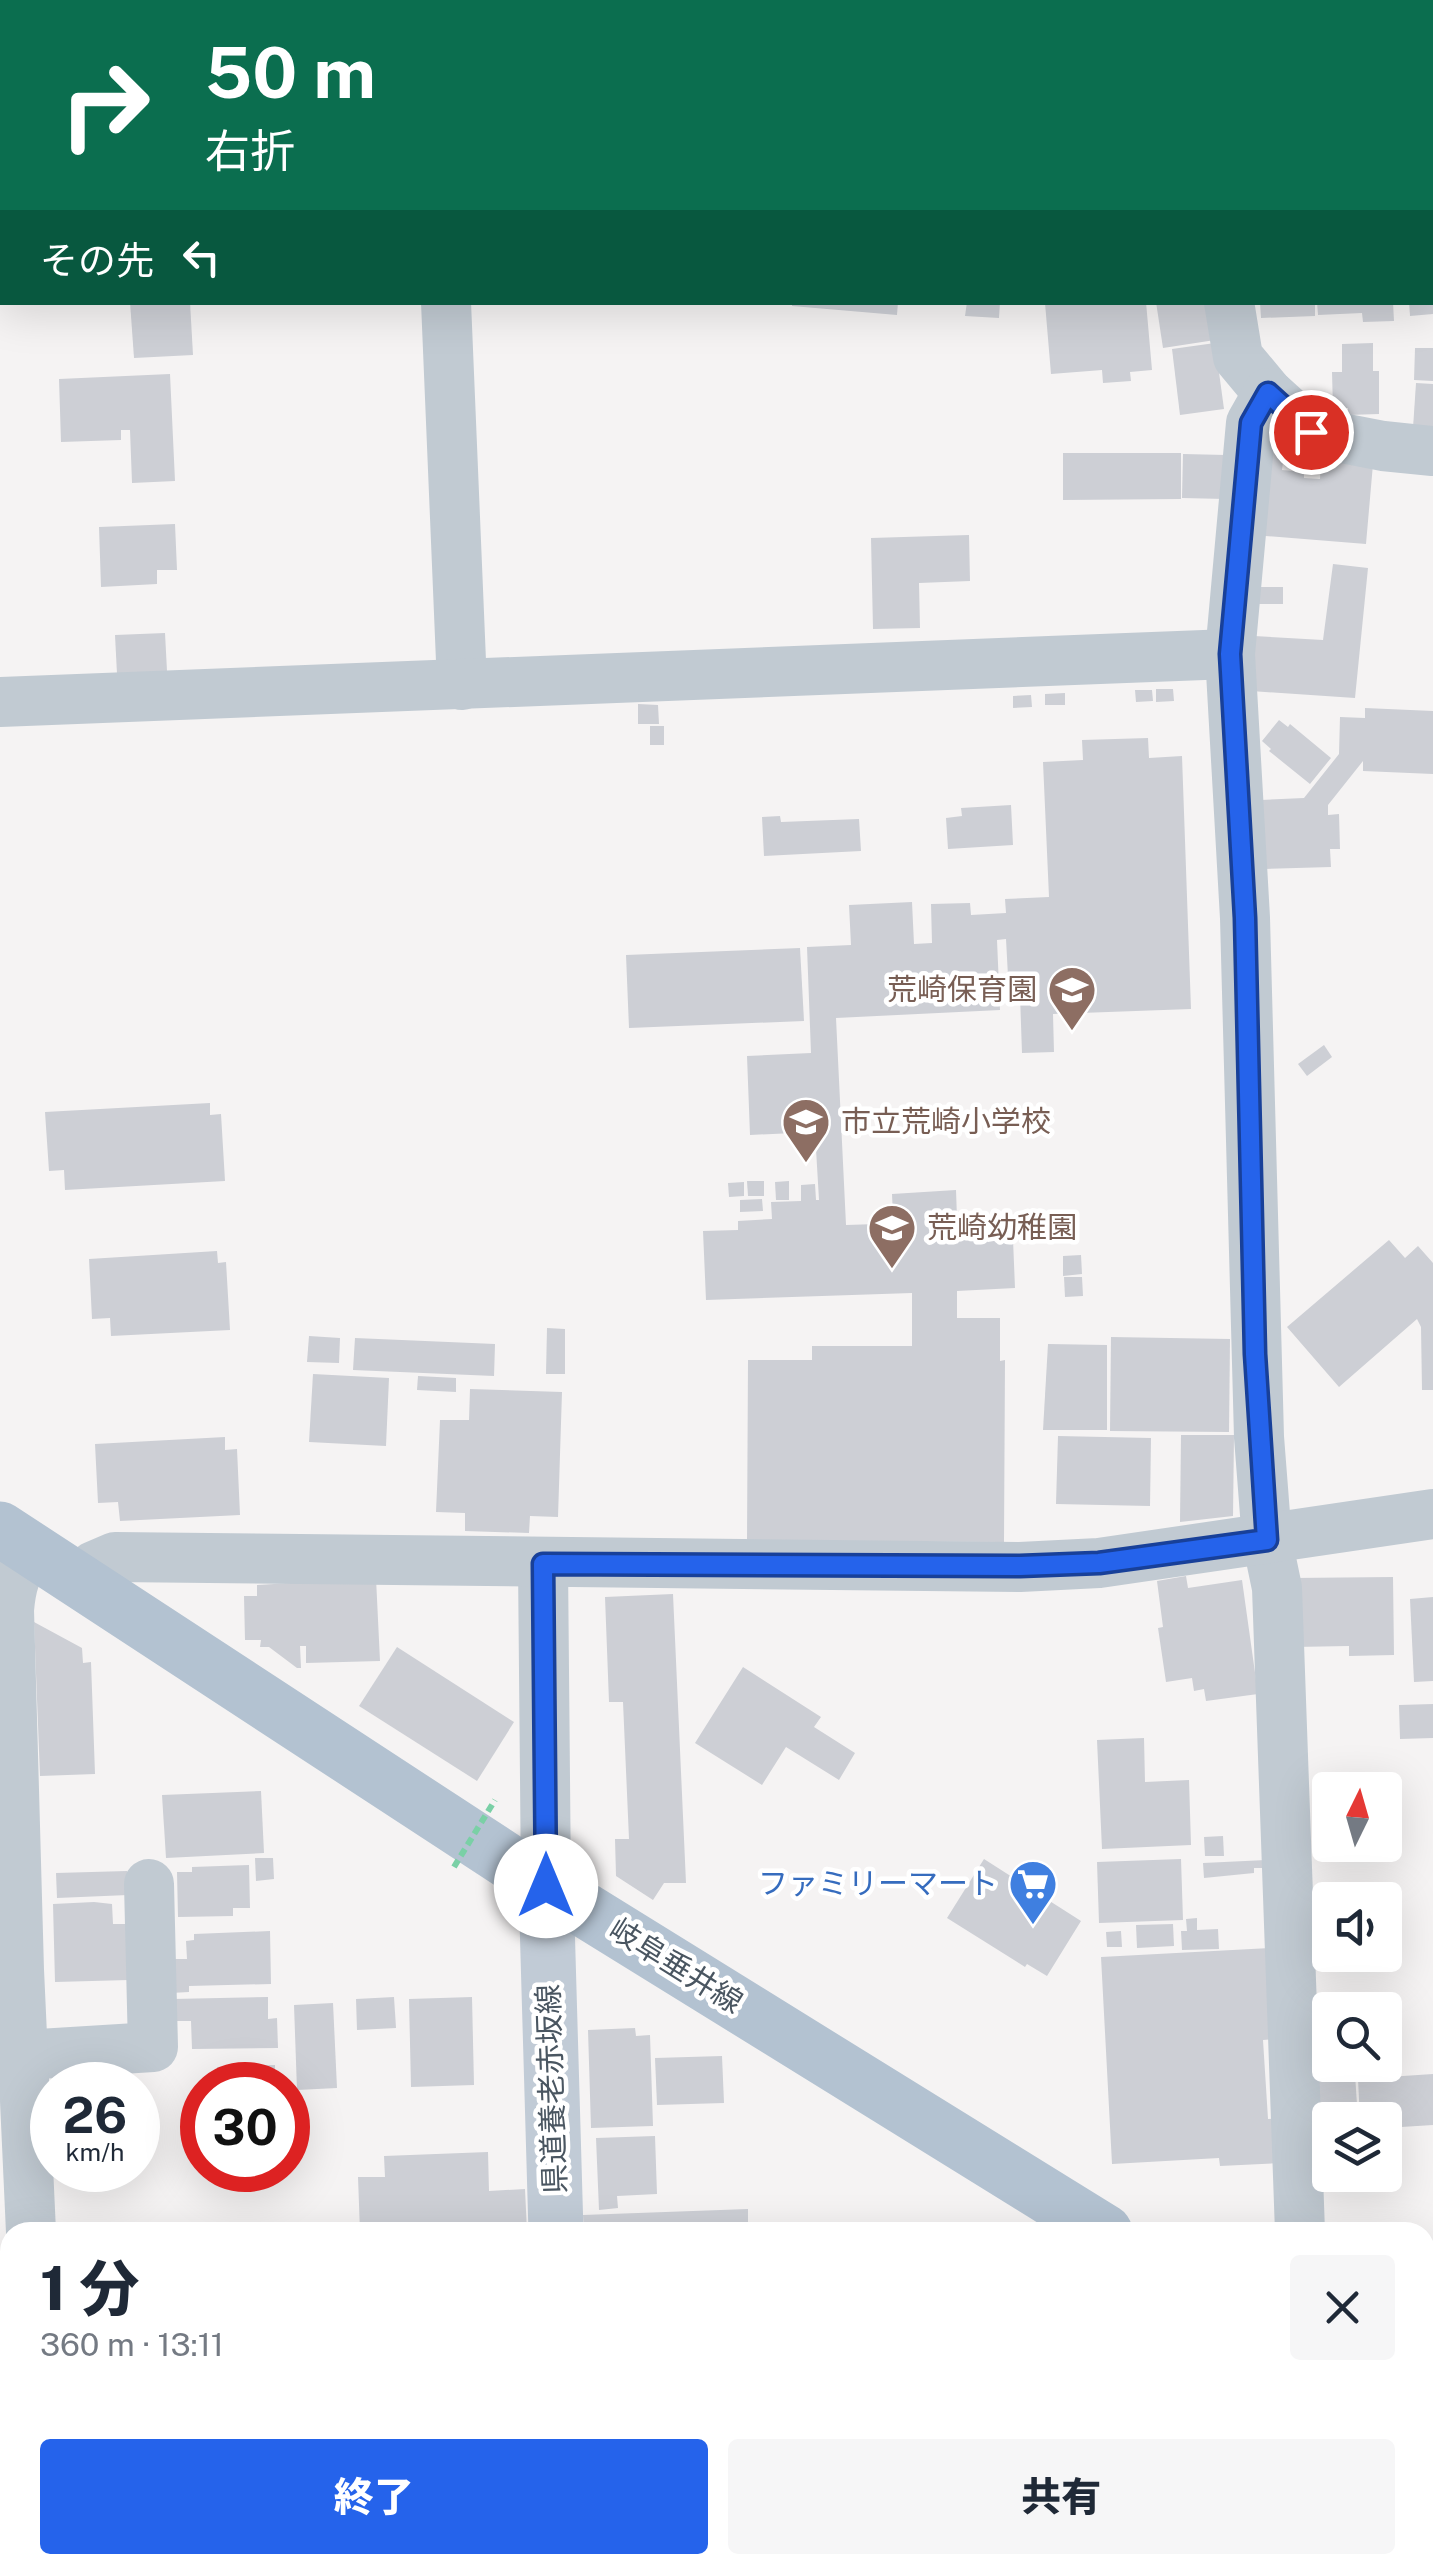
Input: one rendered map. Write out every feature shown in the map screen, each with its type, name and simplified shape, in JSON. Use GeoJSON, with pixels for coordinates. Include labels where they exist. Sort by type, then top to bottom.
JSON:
{"type":"FeatureCollection","features":[{"type":"Feature","properties":{"kind":"main road","name":"岐阜垂井線"},"geometry":{"type":"LineString","coordinates":[[16,1539],[546,1886],[1089,2222]]}},
{"type":"Feature","properties":{"kind":"main road","name":"県道養老赤坂線"},"geometry":{"type":"LineString","coordinates":[[546,1886],[556,2222]]}},
{"type":"Feature","properties":{"kind":"street"},"geometry":{"type":"LineString","coordinates":[[446,305],[462,685]]}},
{"type":"Feature","properties":{"kind":"street"},"geometry":{"type":"LineString","coordinates":[[1229,305],[1238,357],[1268,393],[1311,432],[1384,446],[1433,450]]}},
{"type":"Feature","properties":{"kind":"street"},"geometry":{"type":"LineString","coordinates":[[1268,393],[1251,423],[1230,654],[1246,937],[1255,1354],[1267,1540],[1277,1588],[1300,2222]]}},
{"type":"Feature","properties":{"kind":"street"},"geometry":{"type":"LineString","coordinates":[[0,702],[1230,654]]}},
{"type":"Feature","properties":{"kind":"street"},"geometry":{"type":"LineString","coordinates":[[83,1582],[94,1566],[116,1557],[543,1564],[1099,1563],[1433,1514]]}},
{"type":"Feature","properties":{"kind":"street"},"geometry":{"type":"LineString","coordinates":[[16,1539],[17,1568],[10,1586],[9,1610],[10,1971],[23,2056],[30,2222]]}},
{"type":"Feature","properties":{"kind":"street"},"geometry":{"type":"LineString","coordinates":[[543,1564],[546,1886]]}},
{"type":"Feature","properties":{"kind":"street"},"geometry":{"type":"LineString","coordinates":[[23,2056],[153,2047],[150,1884]]}},
{"type":"Feature","properties":{"kind":"path"},"geometry":{"type":"LineString","coordinates":[[454,1867],[496,1800]]}},
{"type":"Feature","properties":{"kind":"building"},"geometry":{"type":"Polygon","coordinates":[[[130,305],[190,305],[193,355],[134,358],[130,305]]]}},
{"type":"Feature","properties":{"kind":"building"},"geometry":{"type":"Polygon","coordinates":[[[792,305],[898,305],[897,315],[792,305]]]}},
{"type":"Feature","properties":{"kind":"building"},"geometry":{"type":"Polygon","coordinates":[[[967,305],[1000,305],[999,318],[965,316],[967,305]]]}},
{"type":"Feature","properties":{"kind":"building"},"geometry":{"type":"Polygon","coordinates":[[[1045,305],[1146,305],[1152,370],[1130,372],[1131,381],[1103,383],[1102,370],[1051,374],[1045,305]]]}},
{"type":"Feature","properties":{"kind":"building"},"geometry":{"type":"Polygon","coordinates":[[[1156,305],[1209,305],[1215,340],[1163,348],[1156,305]]]}},
{"type":"Feature","properties":{"kind":"building"},"geometry":{"type":"Polygon","coordinates":[[[1260,305],[1315,305],[1315,316],[1261,318],[1260,305]]]}},
{"type":"Feature","properties":{"kind":"building"},"geometry":{"type":"Polygon","coordinates":[[[1317,305],[1393,305],[1394,321],[1363,322],[1362,313],[1318,315],[1317,305]]]}},
{"type":"Feature","properties":{"kind":"building"},"geometry":{"type":"Polygon","coordinates":[[[1409,305],[1433,305],[1433,314],[1410,316],[1409,305]]]}},
{"type":"Feature","properties":{"kind":"building"},"geometry":{"type":"Polygon","coordinates":[[[1215,343],[1224,409],[1180,415],[1172,349],[1215,343]]]}},
{"type":"Feature","properties":{"kind":"building"},"geometry":{"type":"Polygon","coordinates":[[[1373,343],[1373,371],[1379,371],[1379,414],[1348,415],[1348,408],[1333,409],[1332,372],[1342,372],[1342,344],[1373,343]]]}},
{"type":"Feature","properties":{"kind":"building"},"geometry":{"type":"Polygon","coordinates":[[[1415,348],[1433,348],[1433,381],[1414,380],[1415,348]]]}},
{"type":"Feature","properties":{"kind":"building"},"geometry":{"type":"Polygon","coordinates":[[[170,374],[175,481],[132,483],[130,430],[121,430],[121,440],[61,442],[59,379],[170,374]]]}},
{"type":"Feature","properties":{"kind":"building"},"geometry":{"type":"Polygon","coordinates":[[[1416,383],[1433,384],[1433,429],[1413,428],[1416,383]]]}},
{"type":"Feature","properties":{"kind":"building"},"geometry":{"type":"Polygon","coordinates":[[[1259,451],[1284,454],[1282,470],[1304,472],[1304,478],[1320,479],[1321,460],[1373,464],[1366,544],[1253,535],[1259,451]]]}},
{"type":"Feature","properties":{"kind":"building"},"geometry":{"type":"Polygon","coordinates":[[[1063,453],[1181,453],[1181,499],[1063,500],[1063,453]]]}},
{"type":"Feature","properties":{"kind":"building"},"geometry":{"type":"Polygon","coordinates":[[[1183,454],[1226,455],[1225,499],[1182,498],[1183,454]]]}},
{"type":"Feature","properties":{"kind":"building"},"geometry":{"type":"Polygon","coordinates":[[[175,524],[177,570],[157,570],[157,584],[101,587],[99,527],[175,524]]]}},
{"type":"Feature","properties":{"kind":"building"},"geometry":{"type":"Polygon","coordinates":[[[969,535],[970,581],[919,583],[920,628],[873,629],[871,538],[969,535]]]}},
{"type":"Feature","properties":{"kind":"building"},"geometry":{"type":"Polygon","coordinates":[[[1333,564],[1368,568],[1355,698],[1251,691],[1254,636],[1323,640],[1333,564]]]}},
{"type":"Feature","properties":{"kind":"building"},"geometry":{"type":"Polygon","coordinates":[[[1252,587],[1283,587],[1283,604],[1252,604],[1252,587]]]}},
{"type":"Feature","properties":{"kind":"building"},"geometry":{"type":"Polygon","coordinates":[[[165,633],[167,671],[117,674],[115,635],[165,633]]]}},
{"type":"Feature","properties":{"kind":"building"},"geometry":{"type":"Polygon","coordinates":[[[1156,689],[1173,689],[1174,701],[1156,702],[1156,689]]]}},
{"type":"Feature","properties":{"kind":"building"},"geometry":{"type":"Polygon","coordinates":[[[1135,690],[1152,690],[1153,701],[1136,702],[1135,690]]]}},
{"type":"Feature","properties":{"kind":"building"},"geometry":{"type":"Polygon","coordinates":[[[1065,693],[1065,705],[1045,705],[1045,694],[1065,693]]]}},
{"type":"Feature","properties":{"kind":"building"},"geometry":{"type":"Polygon","coordinates":[[[1031,695],[1032,707],[1013,708],[1013,696],[1031,695]]]}},
{"type":"Feature","properties":{"kind":"building"},"geometry":{"type":"Polygon","coordinates":[[[638,704],[658,705],[659,724],[638,724],[638,704]]]}},
{"type":"Feature","properties":{"kind":"building"},"geometry":{"type":"Polygon","coordinates":[[[1365,708],[1433,711],[1433,774],[1363,771],[1363,761],[1328,805],[1328,815],[1339,814],[1340,849],[1330,849],[1331,867],[1264,869],[1261,800],[1304,798],[1339,754],[1340,717],[1365,718],[1365,708]]]}},
{"type":"Feature","properties":{"kind":"building"},"geometry":{"type":"Polygon","coordinates":[[[1279,720],[1288,727],[1290,724],[1331,758],[1310,784],[1262,741],[1279,720]]]}},
{"type":"Feature","properties":{"kind":"building"},"geometry":{"type":"Polygon","coordinates":[[[650,726],[664,726],[664,745],[650,745],[650,726]]]}},
{"type":"Feature","properties":{"kind":"building"},"geometry":{"type":"Polygon","coordinates":[[[1148,738],[1149,758],[1182,756],[1191,1009],[1053,1014],[1054,1052],[1022,1053],[1020,995],[1009,995],[1006,939],[997,940],[1000,1010],[836,1018],[846,1225],[877,1224],[876,1218],[893,1216],[892,1194],[956,1190],[957,1218],[1012,1215],[1015,1288],[957,1291],[957,1318],[1000,1318],[1000,1361],[1005,1360],[1004,1542],[747,1541],[748,1360],[812,1360],[812,1346],[912,1346],[912,1293],[706,1300],[703,1231],[738,1230],[738,1221],[772,1219],[771,1202],[801,1201],[801,1185],[815,1184],[819,1200],[815,1132],[750,1135],[747,1056],[811,1053],[807,947],[851,945],[849,905],[912,902],[914,944],[932,943],[931,904],[970,903],[971,915],[1006,913],[1005,899],[1049,897],[1043,762],[1083,760],[1082,740],[1148,738]]]}},
{"type":"Feature","properties":{"kind":"building"},"geometry":{"type":"Polygon","coordinates":[[[1011,805],[1013,845],[948,849],[946,818],[962,816],[961,808],[1011,805]]]}},
{"type":"Feature","properties":{"kind":"building"},"geometry":{"type":"Polygon","coordinates":[[[780,816],[781,822],[859,819],[861,851],[764,856],[762,817],[780,816]]]}},
{"type":"Feature","properties":{"kind":"building"},"geometry":{"type":"Polygon","coordinates":[[[800,948],[804,1021],[629,1028],[626,955],[800,948]]]}},
{"type":"Feature","properties":{"kind":"building"},"geometry":{"type":"Polygon","coordinates":[[[1324,1045],[1332,1057],[1307,1076],[1298,1064],[1324,1045]]]}},
{"type":"Feature","properties":{"kind":"building"},"geometry":{"type":"Polygon","coordinates":[[[210,1103],[210,1115],[221,1114],[225,1181],[65,1190],[64,1170],[49,1171],[45,1112],[210,1103]]]}},
{"type":"Feature","properties":{"kind":"building"},"geometry":{"type":"Polygon","coordinates":[[[747,1181],[764,1181],[764,1196],[748,1196],[747,1181]]]}},
{"type":"Feature","properties":{"kind":"building"},"geometry":{"type":"Polygon","coordinates":[[[789,1181],[789,1200],[776,1200],[775,1182],[789,1181]]]}},
{"type":"Feature","properties":{"kind":"building"},"geometry":{"type":"Polygon","coordinates":[[[744,1182],[744,1196],[729,1197],[728,1183],[744,1182]]]}},
{"type":"Feature","properties":{"kind":"building"},"geometry":{"type":"Polygon","coordinates":[[[762,1199],[763,1211],[740,1212],[740,1200],[762,1199]]]}},
{"type":"Feature","properties":{"kind":"building"},"geometry":{"type":"Polygon","coordinates":[[[1389,1240],[1405,1258],[1418,1246],[1433,1263],[1433,1390],[1422,1390],[1421,1327],[1417,1319],[1339,1387],[1287,1327],[1389,1240]]]}},
{"type":"Feature","properties":{"kind":"building"},"geometry":{"type":"Polygon","coordinates":[[[217,1251],[218,1263],[226,1262],[230,1330],[111,1336],[110,1318],[92,1319],[89,1259],[217,1251]]]}},
{"type":"Feature","properties":{"kind":"building"},"geometry":{"type":"Polygon","coordinates":[[[1081,1255],[1082,1274],[1063,1276],[1063,1256],[1081,1255]]]}},
{"type":"Feature","properties":{"kind":"building"},"geometry":{"type":"Polygon","coordinates":[[[1064,1277],[1082,1277],[1083,1296],[1065,1297],[1064,1277]]]}},
{"type":"Feature","properties":{"kind":"building"},"geometry":{"type":"Polygon","coordinates":[[[547,1328],[565,1329],[565,1374],[546,1374],[547,1328]]]}},
{"type":"Feature","properties":{"kind":"building"},"geometry":{"type":"Polygon","coordinates":[[[309,1336],[340,1338],[339,1363],[307,1362],[309,1336]]]}},
{"type":"Feature","properties":{"kind":"building"},"geometry":{"type":"Polygon","coordinates":[[[1111,1337],[1230,1339],[1229,1432],[1110,1431],[1111,1337]]]}},
{"type":"Feature","properties":{"kind":"building"},"geometry":{"type":"Polygon","coordinates":[[[355,1338],[495,1344],[494,1376],[353,1370],[355,1338]]]}},
{"type":"Feature","properties":{"kind":"building"},"geometry":{"type":"Polygon","coordinates":[[[1048,1344],[1107,1345],[1107,1430],[1043,1430],[1048,1344]]]}},
{"type":"Feature","properties":{"kind":"building"},"geometry":{"type":"Polygon","coordinates":[[[313,1374],[389,1378],[386,1446],[309,1442],[313,1374]]]}},
{"type":"Feature","properties":{"kind":"building"},"geometry":{"type":"Polygon","coordinates":[[[418,1376],[456,1378],[456,1392],[417,1390],[418,1376]]]}},
{"type":"Feature","properties":{"kind":"building"},"geometry":{"type":"Polygon","coordinates":[[[470,1389],[562,1392],[558,1517],[530,1516],[529,1533],[465,1531],[465,1513],[436,1512],[440,1420],[469,1420],[470,1389]]]}},
{"type":"Feature","properties":{"kind":"building"},"geometry":{"type":"Polygon","coordinates":[[[1181,1435],[1234,1435],[1233,1516],[1180,1522],[1181,1435]]]}},
{"type":"Feature","properties":{"kind":"building"},"geometry":{"type":"Polygon","coordinates":[[[1058,1436],[1151,1438],[1150,1506],[1056,1504],[1058,1436]]]}},
{"type":"Feature","properties":{"kind":"building"},"geometry":{"type":"Polygon","coordinates":[[[225,1437],[225,1450],[237,1449],[240,1515],[120,1521],[118,1502],[98,1503],[95,1444],[225,1437]]]}},
{"type":"Feature","properties":{"kind":"building"},"geometry":{"type":"Polygon","coordinates":[[[1186,1576],[1188,1588],[1242,1580],[1258,1694],[1206,1701],[1204,1689],[1194,1691],[1192,1678],[1166,1682],[1158,1628],[1163,1627],[1157,1581],[1186,1576]]]}},
{"type":"Feature","properties":{"kind":"building"},"geometry":{"type":"Polygon","coordinates":[[[1393,1577],[1394,1655],[1349,1656],[1349,1646],[1294,1647],[1292,1578],[1393,1577]]]}},
{"type":"Feature","properties":{"kind":"building"},"geometry":{"type":"Polygon","coordinates":[[[376,1578],[380,1661],[306,1663],[306,1646],[300,1646],[301,1668],[297,1668],[269,1647],[260,1647],[261,1640],[245,1640],[244,1596],[257,1596],[257,1585],[376,1578]]]}},
{"type":"Feature","properties":{"kind":"building"},"geometry":{"type":"Polygon","coordinates":[[[673,1594],[686,1883],[664,1883],[653,1900],[616,1876],[615,1839],[629,1839],[623,1702],[609,1702],[605,1597],[673,1594]]]}},
{"type":"Feature","properties":{"kind":"building"},"geometry":{"type":"Polygon","coordinates":[[[1433,1597],[1433,1681],[1414,1682],[1410,1599],[1433,1597]]]}},
{"type":"Feature","properties":{"kind":"building"},"geometry":{"type":"Polygon","coordinates":[[[34,1622],[82,1648],[83,1663],[91,1662],[95,1774],[40,1776],[34,1622]]]}},
{"type":"Feature","properties":{"kind":"building"},"geometry":{"type":"Polygon","coordinates":[[[397,1647],[514,1722],[477,1781],[359,1706],[397,1647]]]}},
{"type":"Feature","properties":{"kind":"building"},"geometry":{"type":"Polygon","coordinates":[[[743,1667],[821,1717],[814,1727],[855,1753],[839,1780],[786,1747],[762,1785],[695,1743],[743,1667]]]}},
{"type":"Feature","properties":{"kind":"building"},"geometry":{"type":"Polygon","coordinates":[[[1433,1704],[1433,1738],[1400,1739],[1399,1705],[1433,1704]]]}},
{"type":"Feature","properties":{"kind":"building"},"geometry":{"type":"Polygon","coordinates":[[[1144,1738],[1145,1782],[1189,1780],[1191,1845],[1102,1849],[1097,1740],[1144,1738]]]}},
{"type":"Feature","properties":{"kind":"building"},"geometry":{"type":"Polygon","coordinates":[[[261,1791],[264,1853],[166,1858],[162,1795],[261,1791]]]}},
{"type":"Feature","properties":{"kind":"building"},"geometry":{"type":"Polygon","coordinates":[[[1223,1836],[1224,1856],[1205,1856],[1204,1837],[1223,1836]]]}},
{"type":"Feature","properties":{"kind":"building"},"geometry":{"type":"Polygon","coordinates":[[[255,1858],[273,1858],[274,1879],[256,1881],[255,1858]]]}},
{"type":"Feature","properties":{"kind":"building"},"geometry":{"type":"Polygon","coordinates":[[[984,1859],[1081,1921],[1047,1976],[1027,1964],[1025,1967],[947,1918],[984,1859]]]}},
{"type":"Feature","properties":{"kind":"building"},"geometry":{"type":"Polygon","coordinates":[[[1181,1859],[1183,1920],[1099,1923],[1097,1862],[1181,1859]]]}},
{"type":"Feature","properties":{"kind":"building"},"geometry":{"type":"Polygon","coordinates":[[[1266,1860],[1266,1868],[1254,1868],[1254,1873],[1204,1878],[1203,1863],[1266,1860]]]}},
{"type":"Feature","properties":{"kind":"building"},"geometry":{"type":"Polygon","coordinates":[[[249,1865],[250,1908],[233,1908],[233,1916],[178,1917],[177,1872],[192,1872],[192,1867],[249,1865]]]}},
{"type":"Feature","properties":{"kind":"building"},"geometry":{"type":"Polygon","coordinates":[[[127,1871],[128,1895],[57,1898],[56,1873],[127,1871]]]}},
{"type":"Feature","properties":{"kind":"building"},"geometry":{"type":"Polygon","coordinates":[[[53,1904],[112,1904],[113,1924],[127,1924],[129,1980],[55,1982],[53,1904]]]}},
{"type":"Feature","properties":{"kind":"building"},"geometry":{"type":"Polygon","coordinates":[[[1197,1918],[1197,1930],[1218,1929],[1219,1949],[1182,1950],[1181,1931],[1187,1931],[1186,1919],[1197,1918]]]}},
{"type":"Feature","properties":{"kind":"building"},"geometry":{"type":"Polygon","coordinates":[[[1173,1924],[1174,1946],[1137,1948],[1136,1925],[1173,1924]]]}},
{"type":"Feature","properties":{"kind":"building"},"geometry":{"type":"Polygon","coordinates":[[[270,1931],[271,1984],[189,1986],[189,1992],[171,1993],[170,1959],[187,1959],[186,1941],[194,1940],[194,1934],[270,1931]]]}},
{"type":"Feature","properties":{"kind":"building"},"geometry":{"type":"Polygon","coordinates":[[[1121,1931],[1122,1947],[1107,1947],[1106,1932],[1121,1931]]]}},
{"type":"Feature","properties":{"kind":"building"},"geometry":{"type":"Polygon","coordinates":[[[1270,1948],[1275,2039],[1263,2040],[1268,2119],[1280,2118],[1282,2163],[1220,2166],[1219,2158],[1112,2164],[1101,1957],[1270,1948]]]}},
{"type":"Feature","properties":{"kind":"building"},"geometry":{"type":"Polygon","coordinates":[[[268,1997],[268,2019],[277,2018],[278,2048],[192,2049],[191,2021],[173,2021],[172,1999],[268,1997]]]}},
{"type":"Feature","properties":{"kind":"building"},"geometry":{"type":"Polygon","coordinates":[[[394,1997],[396,2028],[357,2030],[356,1999],[394,1997]]]}},
{"type":"Feature","properties":{"kind":"building"},"geometry":{"type":"Polygon","coordinates":[[[472,1997],[474,2085],[411,2087],[409,1999],[472,1997]]]}},
{"type":"Feature","properties":{"kind":"building"},"geometry":{"type":"Polygon","coordinates":[[[333,2003],[337,2088],[310,2089],[310,2062],[296,2062],[294,2005],[333,2003]]]}},
{"type":"Feature","properties":{"kind":"building"},"geometry":{"type":"Polygon","coordinates":[[[635,2028],[636,2036],[650,2035],[653,2126],[591,2128],[588,2030],[635,2028]]]}},
{"type":"Feature","properties":{"kind":"building"},"geometry":{"type":"Polygon","coordinates":[[[722,2056],[724,2103],[657,2105],[655,2058],[722,2056]]]}},
{"type":"Feature","properties":{"kind":"building"},"geometry":{"type":"Polygon","coordinates":[[[1433,2074],[1433,2125],[1402,2127],[1402,2102],[1359,2102],[1358,2082],[1402,2082],[1402,2076],[1433,2074]]]}},
{"type":"Feature","properties":{"kind":"building"},"geometry":{"type":"Polygon","coordinates":[[[1311,2076],[1312,2082],[1356,2082],[1357,2102],[1312,2102],[1311,2076]]]}},
{"type":"Feature","properties":{"kind":"building"},"geometry":{"type":"Polygon","coordinates":[[[655,2136],[657,2194],[617,2196],[618,2208],[599,2210],[596,2138],[655,2136]]]}},
{"type":"Feature","properties":{"kind":"building"},"geometry":{"type":"Polygon","coordinates":[[[488,2152],[489,2191],[525,2189],[527,2222],[360,2222],[358,2177],[385,2177],[384,2156],[488,2152]]]}},
{"type":"Feature","properties":{"kind":"building"},"geometry":{"type":"Polygon","coordinates":[[[748,2209],[748,2222],[583,2222],[583,2215],[748,2209]]]}},
{"type":"Feature","properties":{"kind":"place","name":"荒崎保育園"},"geometry":{"type":"Point","coordinates":[1072,1032]}},
{"type":"Feature","properties":{"kind":"place","name":"市立荒崎小学校"},"geometry":{"type":"Point","coordinates":[806,1164]}},
{"type":"Feature","properties":{"kind":"place","name":"荒崎幼稚園"},"geometry":{"type":"Point","coordinates":[892,1270]}},
{"type":"Feature","properties":{"kind":"place","name":"ファミリーマート"},"geometry":{"type":"Point","coordinates":[1033,1926]}},
{"type":"Feature","properties":{"kind":"route"},"geometry":{"type":"LineString","coordinates":[[546,1886],[543,1564],[1020,1566],[1099,1563],[1267,1540],[1255,1354],[1245,918],[1230,654],[1251,423],[1268,393],[1311,432]]}}]}
